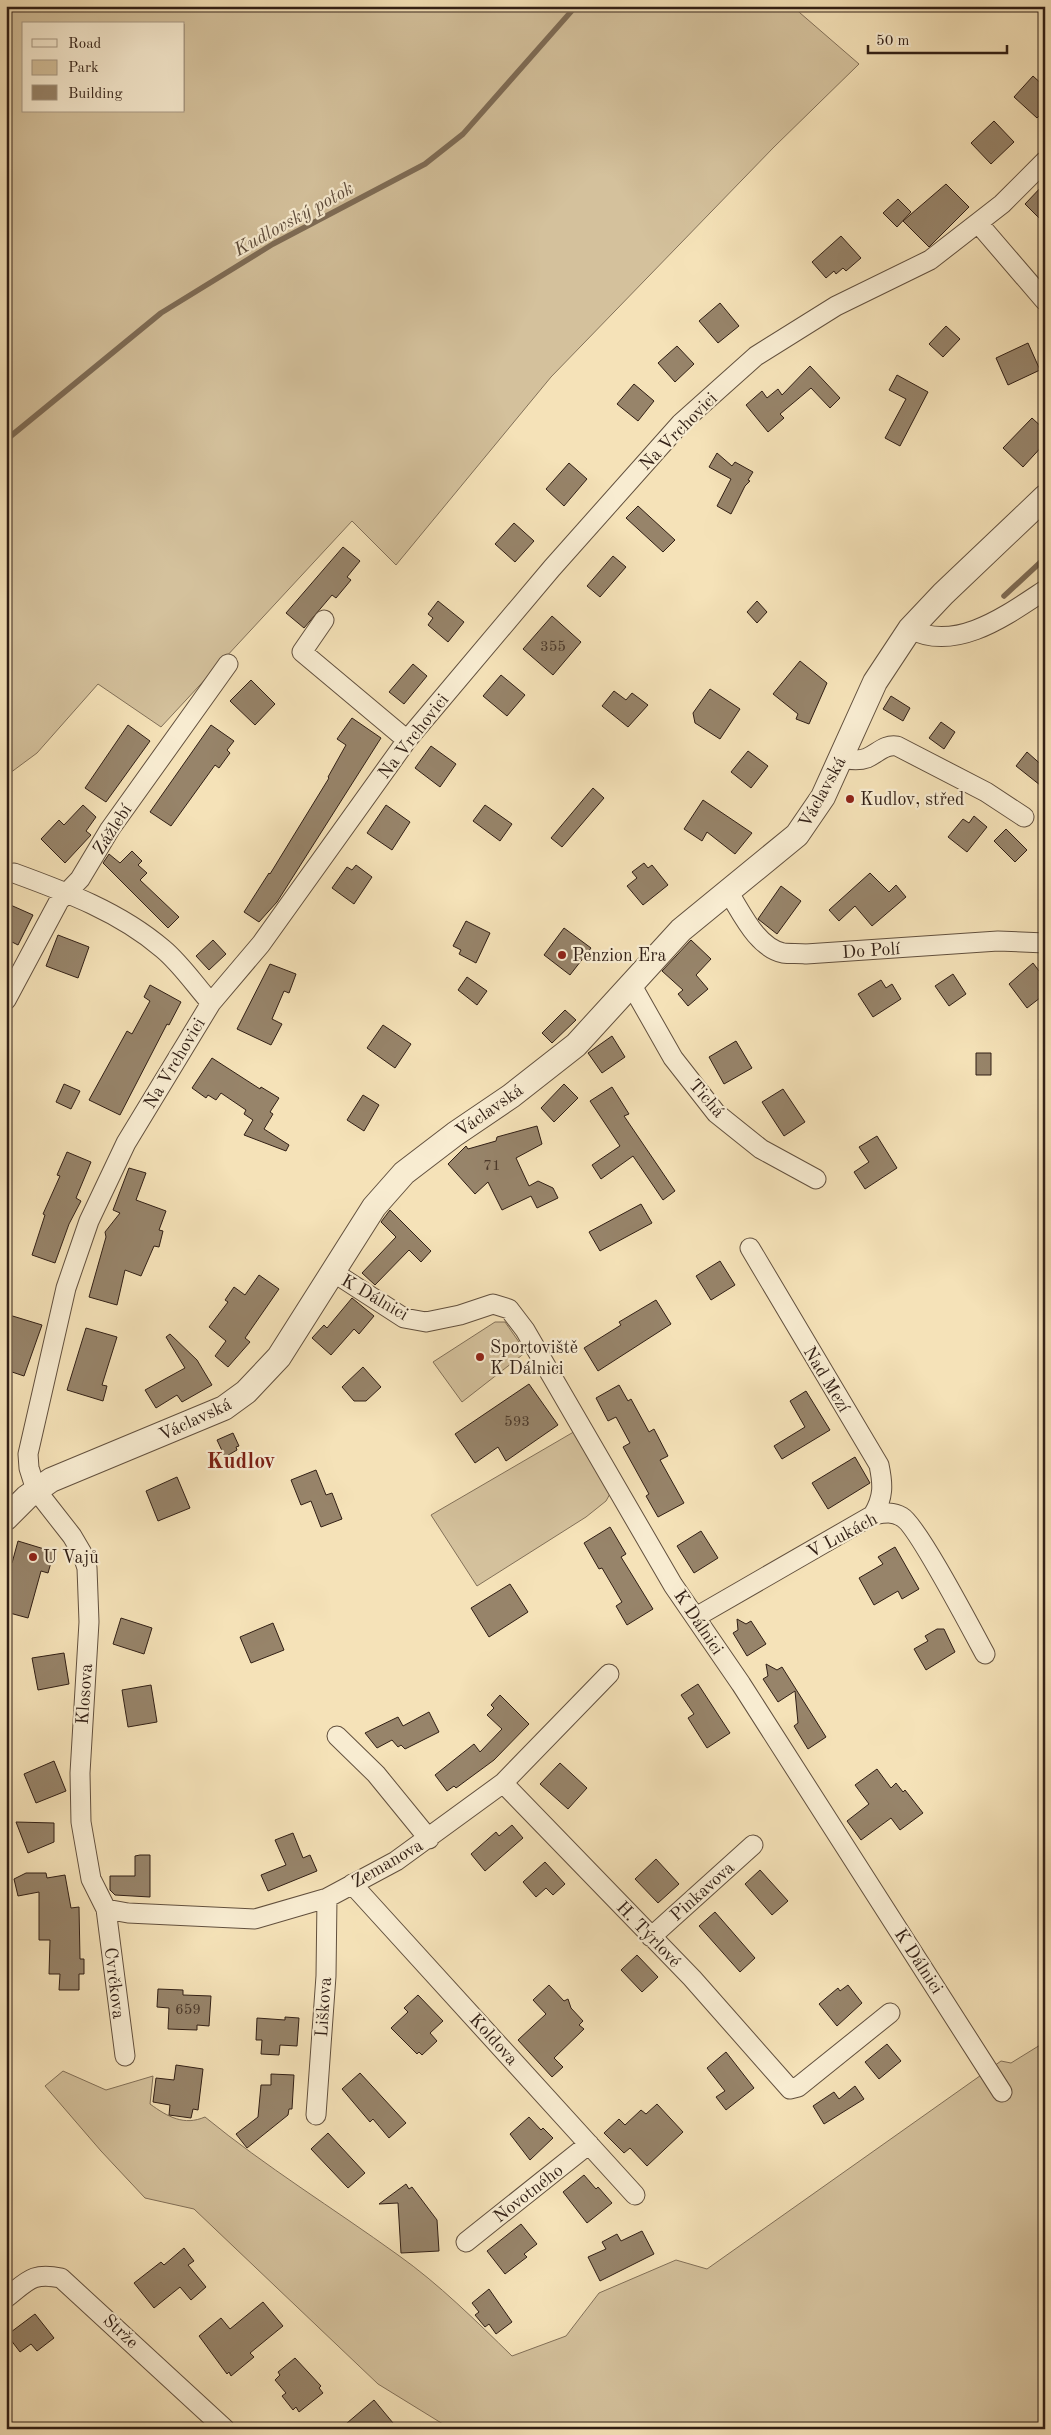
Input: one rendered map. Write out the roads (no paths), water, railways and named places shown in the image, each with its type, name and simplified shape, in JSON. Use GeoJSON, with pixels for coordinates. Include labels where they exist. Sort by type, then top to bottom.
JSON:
{"type":"FeatureCollection","features":[{"type":"Feature","properties":{"kind":"street","name":"Na Vrchovici"},"geometry":{"type":"LineString","coordinates":[[36,1490],[28,1468],[30,1440],[66,1288],[89,1221],[126,1143],[211,1003],[261,944],[407,740],[552,568],[681,423],[756,356],[836,306],[930,260],[1002,204],[1045,161]]}},
{"type":"Feature","properties":{"kind":"street"},"geometry":{"type":"LineString","coordinates":[[978,223],[1045,301]]}},
{"type":"Feature","properties":{"kind":"street","name":"Václavská"},"geometry":{"type":"LineString","coordinates":[[6,1518],[36,1490],[61,1475],[201,1419],[224,1408],[246,1392],[279,1356],[374,1207],[404,1173],[454,1134],[512,1096],[576,1045],[680,930],[727,890],[778,852],[801,830],[823,797],[875,682],[910,628],[936,600],[1045,497]]}},
{"type":"Feature","properties":{"kind":"street"},"geometry":{"type":"LineString","coordinates":[[910,628],[932,637],[966,633],[1003,616],[1045,590]]}},
{"type":"Feature","properties":{"kind":"street"},"geometry":{"type":"LineString","coordinates":[[324,620],[302,652],[407,740]]}},
{"type":"Feature","properties":{"kind":"street","name":"Zážlebí"},"geometry":{"type":"LineString","coordinates":[[6,1000],[59,901],[80,879],[110,829],[228,664]]}},
{"type":"Feature","properties":{"kind":"street"},"geometry":{"type":"LineString","coordinates":[[842,758],[853,760],[866,758],[891,745],[897,746],[986,792],[1024,817]]}},
{"type":"Feature","properties":{"kind":"street"},"geometry":{"type":"LineString","coordinates":[[14,873],[67,893],[122,920],[163,949],[211,1003]]}},
{"type":"Feature","properties":{"kind":"street","name":"Do Polí"},"geometry":{"type":"LineString","coordinates":[[727,890],[755,934],[765,944],[784,953],[843,952],[998,941],[1045,943]]}},
{"type":"Feature","properties":{"kind":"street","name":"Tichá"},"geometry":{"type":"LineString","coordinates":[[631,984],[673,1058],[716,1113],[761,1149],[816,1179]]}},
{"type":"Feature","properties":{"kind":"street","name":"Nad Mezí"},"geometry":{"type":"LineString","coordinates":[[750,1248],[879,1464],[883,1486],[879,1504],[873,1515]]}},
{"type":"Feature","properties":{"kind":"street","name":"K Dálnici"},"geometry":{"type":"LineString","coordinates":[[333,1272],[404,1318],[426,1322],[460,1315],[493,1304],[509,1309],[525,1330],[673,1585],[696,1617],[1002,2092]]}},
{"type":"Feature","properties":{"kind":"street","name":"Klosova"},"geometry":{"type":"LineString","coordinates":[[36,1490],[72,1536],[87,1568],[89,1622],[80,1773],[81,1822],[91,1879],[106,1909]]}},
{"type":"Feature","properties":{"kind":"street","name":"V Lukách"},"geometry":{"type":"LineString","coordinates":[[696,1617],[873,1515],[888,1512],[904,1518],[923,1544],[985,1654]]}},
{"type":"Feature","properties":{"kind":"street","name":"Zemanova"},"geometry":{"type":"LineString","coordinates":[[106,1909],[128,1913],[255,1919],[327,1898],[396,1861],[429,1839],[503,1783],[609,1674]]}},
{"type":"Feature","properties":{"kind":"street"},"geometry":{"type":"LineString","coordinates":[[338,1736],[376,1774],[429,1839]]}},
{"type":"Feature","properties":{"kind":"street","name":"H. Týrlové"},"geometry":{"type":"LineString","coordinates":[[503,1783],[692,1978],[790,2088],[798,2087],[890,2013]]}},
{"type":"Feature","properties":{"kind":"street","name":"Pinkavova"},"geometry":{"type":"LineString","coordinates":[[651,1937],[753,1845]]}},
{"type":"Feature","properties":{"kind":"street","name":"Koldova"},"geometry":{"type":"LineString","coordinates":[[352,1884],[635,2195]]}},
{"type":"Feature","properties":{"kind":"street","name":"Liškova"},"geometry":{"type":"LineString","coordinates":[[316,2115],[326,1976],[327,1898]]}},
{"type":"Feature","properties":{"kind":"street","name":"Cvrčkova"},"geometry":{"type":"LineString","coordinates":[[106,1909],[124,2056]]}},
{"type":"Feature","properties":{"kind":"street","name":"Novotného"},"geometry":{"type":"LineString","coordinates":[[466,2242],[589,2144]]}},
{"type":"Feature","properties":{"kind":"street","name":"Strže"},"geometry":{"type":"LineString","coordinates":[[6,2298],[32,2278],[42,2275],[61,2278],[225,2429]]}},
{"type":"Feature","properties":{"kind":"waterway","name":"Kudlovský potok"},"geometry":{"type":"LineString","coordinates":[[6,440],[161,313],[273,244],[425,164],[463,134],[576,6]]}},
{"type":"Feature","properties":{"kind":"waterway"},"geometry":{"type":"LineString","coordinates":[[1004,596],[1045,558]]}},
{"type":"Feature","properties":{"kind":"place","name":"Kudlov, střed"},"geometry":{"type":"Point","coordinates":[850,799]}},
{"type":"Feature","properties":{"kind":"place","name":"Penzion Era"},"geometry":{"type":"Point","coordinates":[562,955]}},
{"type":"Feature","properties":{"kind":"place","name":"Sportoviště K Dálnici"},"geometry":{"type":"Point","coordinates":[480,1357]}},
{"type":"Feature","properties":{"kind":"place","name":"U Vajů"},"geometry":{"type":"Point","coordinates":[33,1557]}},
{"type":"Feature","properties":{"kind":"district","name":"Kudlov"},"geometry":{"type":"Point","coordinates":[241,1460]}}]}
